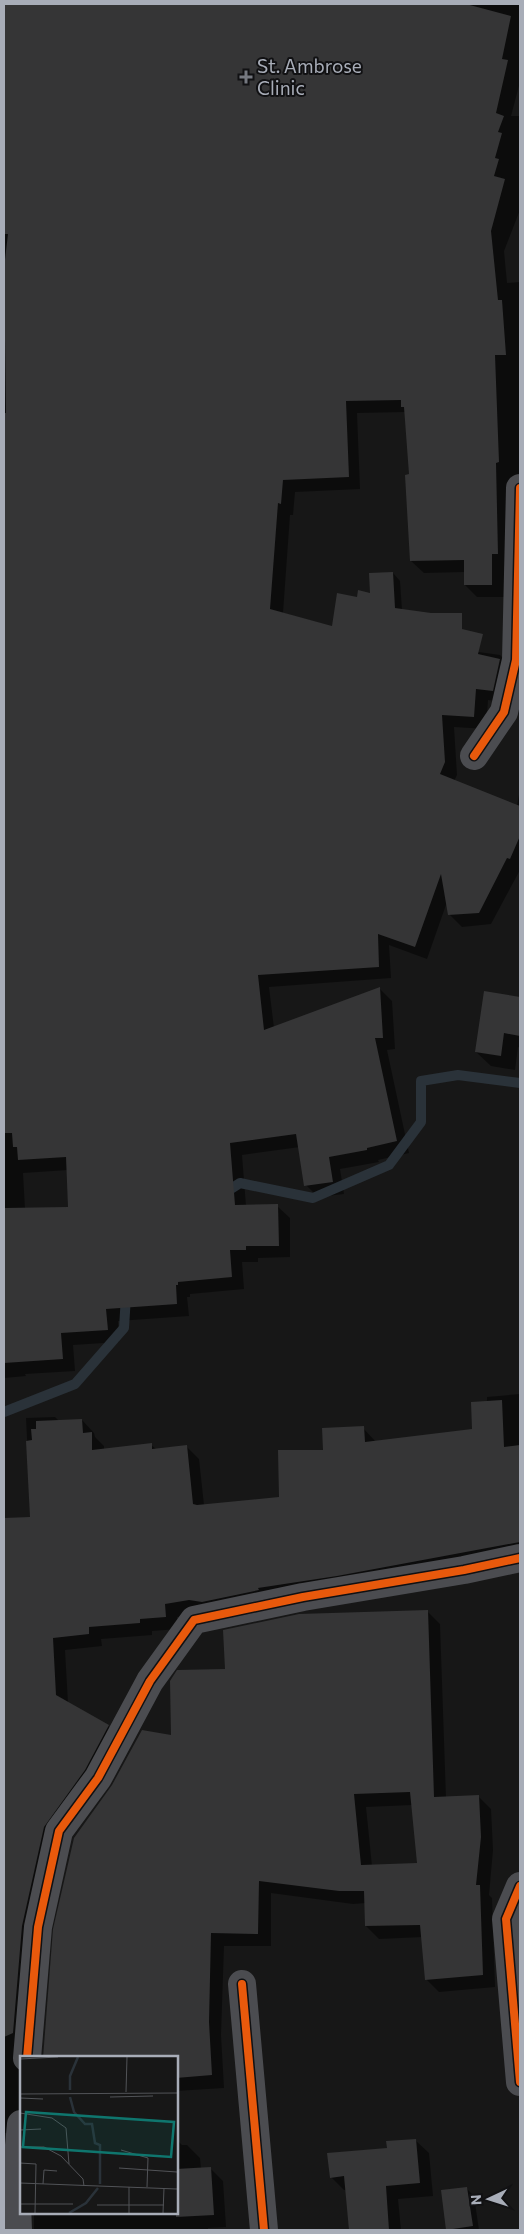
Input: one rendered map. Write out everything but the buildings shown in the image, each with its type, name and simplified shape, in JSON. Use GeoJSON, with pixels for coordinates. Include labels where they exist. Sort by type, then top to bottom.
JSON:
{"type":"FeatureCollection","features":[{"type":"Feature","properties":{"kind":"street"},"geometry":{"type":"LineString","coordinates":[[474,756],[504,712],[516,660],[520,488]]}},
{"type":"Feature","properties":{"kind":"street"},"geometry":{"type":"LineString","coordinates":[[27,2056],[38,1927],[58,1831],[98,1778],[150,1681],[194,1620],[303,1597],[464,1570],[520,1558]]}},
{"type":"Feature","properties":{"kind":"street"},"geometry":{"type":"LineString","coordinates":[[520,1886],[506,1919],[520,2082]]}},
{"type":"Feature","properties":{"kind":"street"},"geometry":{"type":"LineString","coordinates":[[242,1984],[264,2230]]}},
{"type":"Feature","properties":{"kind":"street"},"geometry":{"type":"LineString","coordinates":[[18,2230],[16,2178],[20,2135]]}},
{"type":"Feature","properties":{"kind":"waterway"},"geometry":{"type":"LineString","coordinates":[[223,1194],[240,1183],[313,1198],[389,1165],[421,1122],[421,1081],[458,1075],[520,1083]]}},
{"type":"Feature","properties":{"kind":"waterway"},"geometry":{"type":"LineString","coordinates":[[4,1412],[75,1384],[124,1328],[126,1296]]}},
{"type":"Feature","properties":{"kind":"cycle path"},"geometry":{"type":"LineString","coordinates":[[474,756],[504,712],[516,660],[520,488]]}},
{"type":"Feature","properties":{"kind":"cycle path"},"geometry":{"type":"LineString","coordinates":[[27,2056],[38,1927],[59,1831],[98,1778],[150,1681],[194,1620],[303,1597],[464,1570],[520,1558]]}},
{"type":"Feature","properties":{"kind":"cycle path"},"geometry":{"type":"LineString","coordinates":[[520,1886],[506,1919],[520,2082]]}},
{"type":"Feature","properties":{"kind":"cycle path"},"geometry":{"type":"LineString","coordinates":[[242,1984],[264,2230]]}},
{"type":"Feature","properties":{"kind":"place","name":"St. Ambrose Clinic"},"geometry":{"type":"Point","coordinates":[246,77]}}]}
